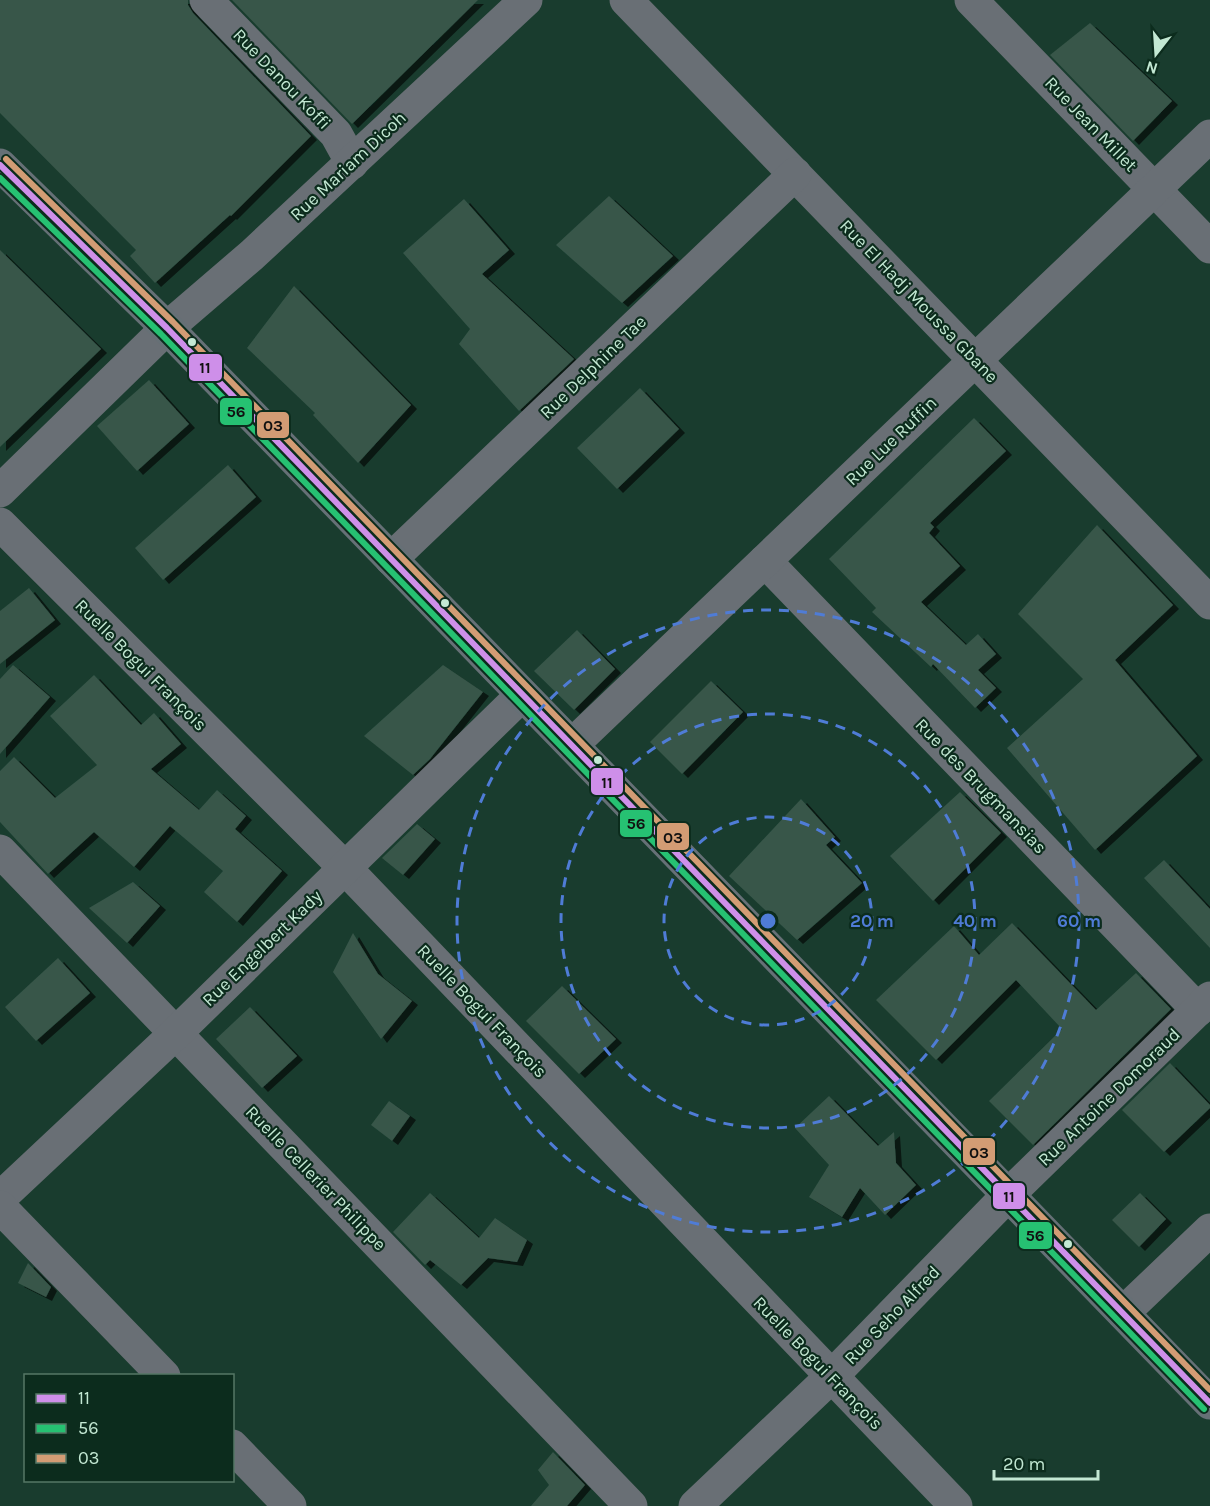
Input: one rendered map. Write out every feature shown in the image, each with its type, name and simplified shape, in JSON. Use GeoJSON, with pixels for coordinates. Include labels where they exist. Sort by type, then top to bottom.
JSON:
{"type":"FeatureCollection","features":[{"type":"Feature","properties":{"kind":"street","name":"Rue Danou Koffi"},"geometry":{"type":"LineString","coordinates":[[206,0],[336,134],[352,163]]}},
{"type":"Feature","properties":{"kind":"street","name":"Rue El Hadj Moussa Gbane"},"geometry":{"type":"LineString","coordinates":[[626,0],[1210,603]]}},
{"type":"Feature","properties":{"kind":"street","name":"Rue Jean Millet"},"geometry":{"type":"LineString","coordinates":[[971,0],[1210,247]]}},
{"type":"Feature","properties":{"kind":"street","name":"Rue Mariam Dicoh"},"geometry":{"type":"LineString","coordinates":[[0,491],[167,328],[252,255],[352,163],[516,3]]}},
{"type":"Feature","properties":{"kind":"street","name":"Rue Lue Ruffin"},"geometry":{"type":"LineString","coordinates":[[572,746],[1210,136]]}},
{"type":"Feature","properties":{"kind":"street"},"geometry":{"type":"LineString","coordinates":[[0,165],[167,328],[1210,1403]]}},
{"type":"Feature","properties":{"kind":"street","name":"Rue Delphine Tae"},"geometry":{"type":"LineString","coordinates":[[391,559],[795,174]]}},
{"type":"Feature","properties":{"kind":"street","name":"Ruelle Bogui François"},"geometry":{"type":"LineString","coordinates":[[0,524],[345,868],[956,1506]]}},
{"type":"Feature","properties":{"kind":"street","name":"Rue des Brugmansias"},"geometry":{"type":"LineString","coordinates":[[765,561],[1204,1004]]}},
{"type":"Feature","properties":{"kind":"street","name":"Rue Engelbert Kady"},"geometry":{"type":"LineString","coordinates":[[0,1198],[176,1033],[522,695]]}},
{"type":"Feature","properties":{"kind":"street","name":"Ruelle Cellerier Philippe"},"geometry":{"type":"LineString","coordinates":[[0,851],[631,1506]]}},
{"type":"Feature","properties":{"kind":"street","name":"Rue Antoine Domoraud"},"geometry":{"type":"LineString","coordinates":[[1008,1195],[1204,1004]]}},
{"type":"Feature","properties":{"kind":"street","name":"Rue Seho Alfred"},"geometry":{"type":"LineString","coordinates":[[695,1506],[831,1377],[1008,1195]]}},
{"type":"Feature","properties":{"kind":"street"},"geometry":{"type":"LineString","coordinates":[[0,1207],[162,1374]]}},
{"type":"Feature","properties":{"kind":"street"},"geometry":{"type":"LineString","coordinates":[[1123,1313],[1210,1230]]}},
{"type":"Feature","properties":{"kind":"street"},"geometry":{"type":"LineString","coordinates":[[234,1448],[290,1506]]}},
{"type":"Feature","properties":{"kind":"building"},"geometry":{"type":"Polygon","coordinates":[[[0,0],[188,0],[193,13],[311,136],[231,216],[155,283],[130,256],[136,250],[0,113],[0,0]]]}},
{"type":"Feature","properties":{"kind":"building"},"geometry":{"type":"Polygon","coordinates":[[[232,0],[478,0],[352,124],[232,0]]]}},
{"type":"Feature","properties":{"kind":"building"},"geometry":{"type":"Polygon","coordinates":[[[1090,23],[1172,101],[1133,141],[1050,55],[1090,23]]]}},
{"type":"Feature","properties":{"kind":"building"},"geometry":{"type":"Polygon","coordinates":[[[609,196],[673,256],[622,303],[556,245],[609,196]]]}},
{"type":"Feature","properties":{"kind":"building"},"geometry":{"type":"Polygon","coordinates":[[[464,199],[509,250],[482,274],[574,359],[519,411],[459,344],[470,329],[403,253],[464,199]]]}},
{"type":"Feature","properties":{"kind":"building"},"geometry":{"type":"Polygon","coordinates":[[[0,250],[101,349],[0,447],[0,250]]]}},
{"type":"Feature","properties":{"kind":"building"},"geometry":{"type":"Polygon","coordinates":[[[294,286],[411,405],[358,463],[313,415],[315,413],[247,348],[294,286]]]}},
{"type":"Feature","properties":{"kind":"building"},"geometry":{"type":"Polygon","coordinates":[[[149,380],[189,424],[137,471],[97,426],[149,380]]]}},
{"type":"Feature","properties":{"kind":"building"},"geometry":{"type":"Polygon","coordinates":[[[640,388],[679,429],[617,489],[577,448],[640,388]]]}},
{"type":"Feature","properties":{"kind":"building"},"geometry":{"type":"Polygon","coordinates":[[[974,418],[1006,451],[930,523],[934,527],[929,533],[960,566],[921,602],[966,645],[978,634],[996,654],[978,670],[996,688],[975,708],[933,664],[931,667],[872,612],[876,608],[829,559],[974,418]]]}},
{"type":"Feature","properties":{"kind":"building"},"geometry":{"type":"Polygon","coordinates":[[[228,465],[256,497],[163,580],[135,548],[228,465]]]}},
{"type":"Feature","properties":{"kind":"building"},"geometry":{"type":"Polygon","coordinates":[[[1097,525],[1173,605],[1115,660],[1197,756],[1095,850],[1007,748],[1083,679],[1018,614],[1097,525]]]}},
{"type":"Feature","properties":{"kind":"building"},"geometry":{"type":"Polygon","coordinates":[[[29,588],[55,620],[0,664],[0,611],[29,588]]]}},
{"type":"Feature","properties":{"kind":"building"},"geometry":{"type":"Polygon","coordinates":[[[577,630],[615,669],[574,710],[534,671],[577,630]]]}},
{"type":"Feature","properties":{"kind":"building"},"geometry":{"type":"Polygon","coordinates":[[[13,665],[50,697],[0,754],[0,679],[13,665]]]}},
{"type":"Feature","properties":{"kind":"building"},"geometry":{"type":"Polygon","coordinates":[[[443,665],[483,692],[430,759],[413,775],[364,736],[443,665]]]}},
{"type":"Feature","properties":{"kind":"building"},"geometry":{"type":"Polygon","coordinates":[[[94,675],[141,725],[154,713],[181,744],[151,769],[199,810],[217,790],[246,816],[235,829],[282,871],[237,922],[204,892],[223,871],[170,826],[134,867],[94,832],[48,874],[0,822],[0,771],[14,757],[55,798],[97,765],[50,716],[94,675]]]}},
{"type":"Feature","properties":{"kind":"building"},"geometry":{"type":"Polygon","coordinates":[[[711,681],[743,712],[682,774],[650,742],[711,681]]]}},
{"type":"Feature","properties":{"kind":"building"},"geometry":{"type":"Polygon","coordinates":[[[960,792],[1001,833],[933,901],[890,856],[960,792]]]}},
{"type":"Feature","properties":{"kind":"building"},"geometry":{"type":"Polygon","coordinates":[[[801,799],[835,837],[826,845],[862,883],[797,940],[729,876],[801,799]]]}},
{"type":"Feature","properties":{"kind":"building"},"geometry":{"type":"Polygon","coordinates":[[[417,824],[435,839],[403,875],[382,858],[417,824]]]}},
{"type":"Feature","properties":{"kind":"building"},"geometry":{"type":"Polygon","coordinates":[[[1164,860],[1210,909],[1210,948],[1144,878],[1164,860]]]}},
{"type":"Feature","properties":{"kind":"building"},"geometry":{"type":"Polygon","coordinates":[[[133,882],[160,906],[127,943],[89,908],[133,882]]]}},
{"type":"Feature","properties":{"kind":"building"},"geometry":{"type":"Polygon","coordinates":[[[1012,923],[1096,1010],[1136,973],[1171,1009],[1033,1145],[989,1101],[1062,1029],[1016,980],[936,1060],[876,1000],[954,926],[979,955],[1012,923]]]}},
{"type":"Feature","properties":{"kind":"building"},"geometry":{"type":"Polygon","coordinates":[[[353,933],[378,974],[412,1001],[381,1039],[333,972],[353,933]]]}},
{"type":"Feature","properties":{"kind":"building"},"geometry":{"type":"Polygon","coordinates":[[[58,958],[90,993],[36,1041],[5,1007],[58,958]]]}},
{"type":"Feature","properties":{"kind":"building"},"geometry":{"type":"Polygon","coordinates":[[[562,986],[616,1039],[579,1074],[526,1021],[562,986]]]}},
{"type":"Feature","properties":{"kind":"building"},"geometry":{"type":"Polygon","coordinates":[[[250,1007],[297,1056],[262,1088],[216,1039],[250,1007]]]}},
{"type":"Feature","properties":{"kind":"building"},"geometry":{"type":"Polygon","coordinates":[[[1170,1063],[1210,1105],[1210,1108],[1164,1152],[1122,1110],[1170,1063]]]}},
{"type":"Feature","properties":{"kind":"building"},"geometry":{"type":"Polygon","coordinates":[[[829,1096],[878,1146],[894,1132],[896,1163],[916,1185],[885,1215],[860,1188],[842,1217],[809,1197],[829,1165],[795,1128],[829,1096]]]}},
{"type":"Feature","properties":{"kind":"building"},"geometry":{"type":"Polygon","coordinates":[[[389,1101],[410,1116],[392,1141],[371,1125],[389,1101]]]}},
{"type":"Feature","properties":{"kind":"building"},"geometry":{"type":"Polygon","coordinates":[[[430,1193],[479,1238],[495,1218],[527,1240],[517,1262],[488,1258],[461,1285],[430,1260],[425,1265],[393,1232],[430,1193]]]}},
{"type":"Feature","properties":{"kind":"building"},"geometry":{"type":"Polygon","coordinates":[[[1140,1193],[1166,1219],[1139,1247],[1112,1220],[1140,1193]]]}},
{"type":"Feature","properties":{"kind":"building"},"geometry":{"type":"Polygon","coordinates":[[[28,1263],[51,1287],[46,1297],[18,1283],[28,1263]]]}},
{"type":"Feature","properties":{"kind":"building"},"geometry":{"type":"Polygon","coordinates":[[[553,1452],[585,1485],[567,1506],[531,1506],[549,1485],[538,1470],[553,1452]]]}},
{"type":"Feature","properties":{"kind":"transit line","name":"03"},"geometry":{"type":"LineString","coordinates":[[6,159],[173,322],[1210,1390]]}},
{"type":"Feature","properties":{"kind":"transit line","name":"11"},"geometry":{"type":"LineString","coordinates":[[0,165],[167,328],[1210,1403]]}},
{"type":"Feature","properties":{"kind":"transit line","name":"56"},"geometry":{"type":"LineString","coordinates":[[0,178],[161,334],[1204,1409]]}}]}
